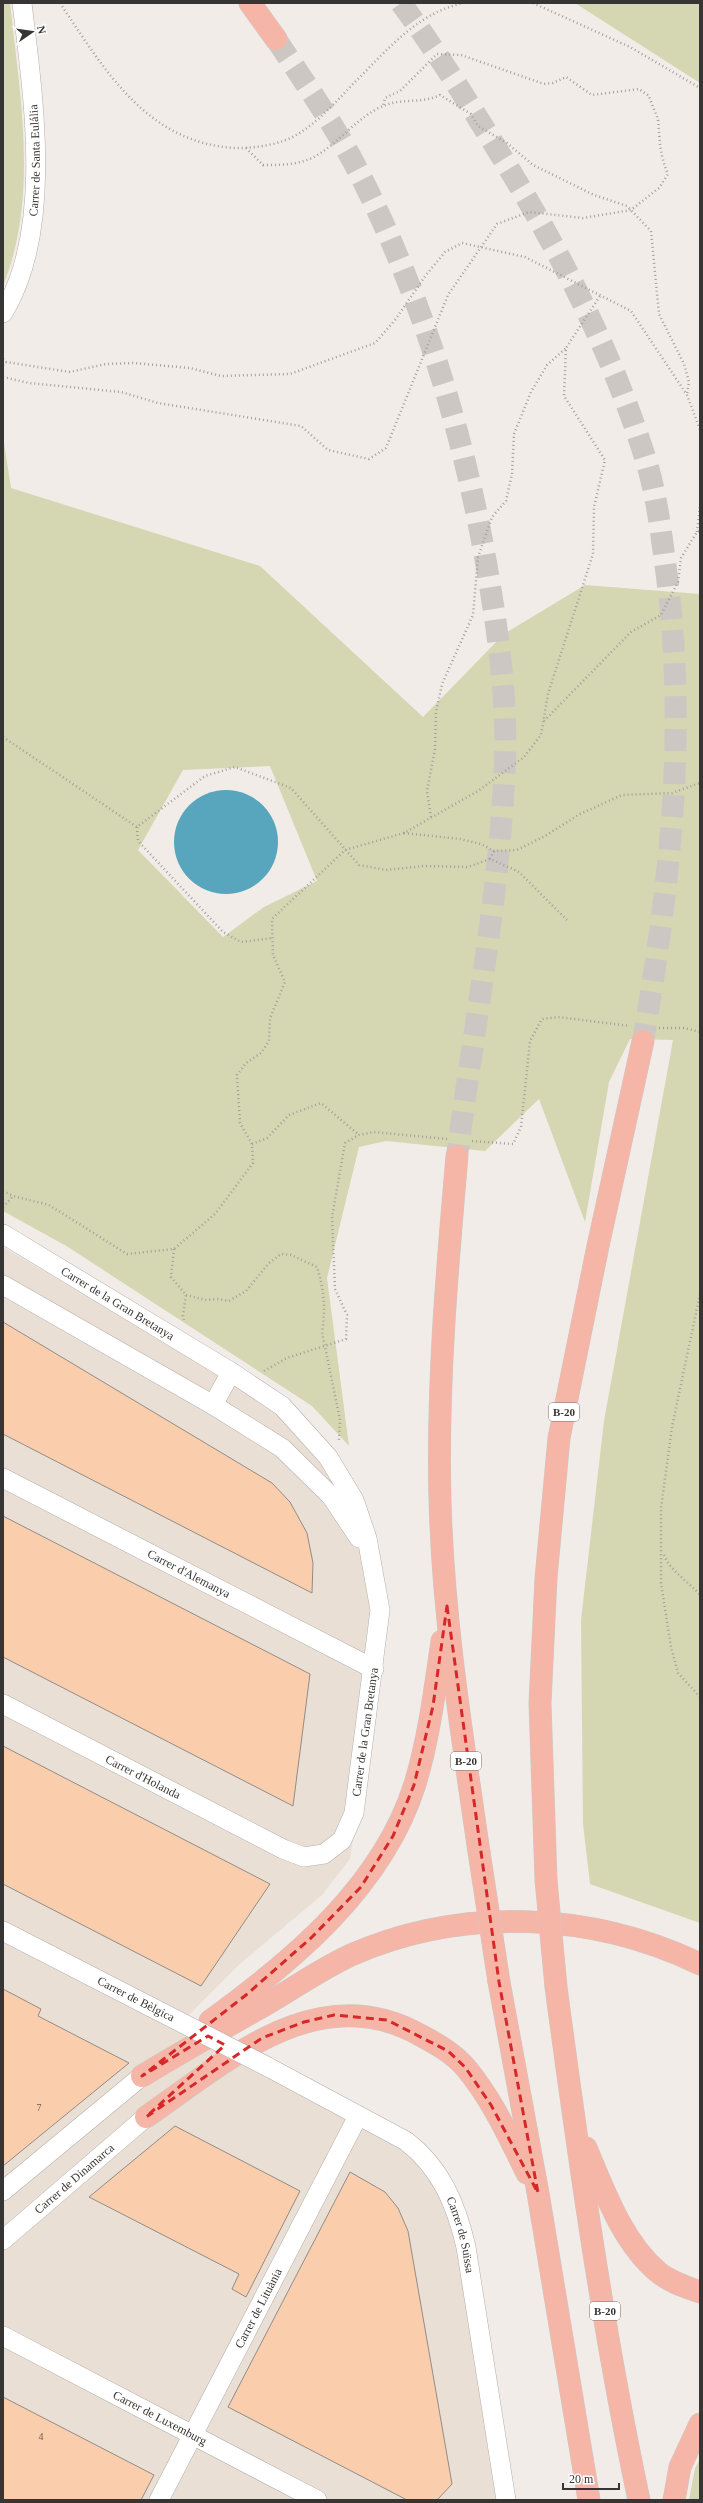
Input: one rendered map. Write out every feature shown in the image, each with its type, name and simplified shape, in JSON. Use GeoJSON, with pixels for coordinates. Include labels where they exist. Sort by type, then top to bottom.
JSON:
{"type":"FeatureCollection","features":[{"type":"Feature","properties":{"kind":"highway"},"geometry":{"type":"LineString","coordinates":[[250,3],[276,39]]}},
{"type":"Feature","properties":{"kind":"highway","name":"B-20"},"geometry":{"type":"LineString","coordinates":[[639,2500],[623,2424],[574,2121],[556,1987],[546,1880],[540,1703],[546,1578],[559,1438],[598,1246],[643,1041]]}},
{"type":"Feature","properties":{"kind":"highway","name":"B-20"},"geometry":{"type":"LineString","coordinates":[[458,1156],[446,1272],[440,1394],[440,1501],[453,1670],[499,1982],[538,2193],[589,2500]]}},
{"type":"Feature","properties":{"kind":"highway"},"geometry":{"type":"LineString","coordinates":[[142,2076],[205,2024],[246,1995],[311,1938],[361,1886],[393,1836],[414,1785],[433,1706],[447,1606]]}},
{"type":"Feature","properties":{"kind":"highway"},"geometry":{"type":"LineString","coordinates":[[142,2076],[264,2005],[316,1972],[353,1954],[395,1939],[460,1925],[529,1920],[604,1929],[643,1941],[700,1964]]}},
{"type":"Feature","properties":{"kind":"highway"},"geometry":{"type":"LineString","coordinates":[[146,2117],[243,2028],[264,2005]]}},
{"type":"Feature","properties":{"kind":"highway"},"geometry":{"type":"LineString","coordinates":[[146,2117],[262,2038],[304,2022],[334,2015],[363,2016],[387,2020],[412,2030],[448,2051],[465,2067],[491,2105],[538,2193]]}},
{"type":"Feature","properties":{"kind":"highway"},"geometry":{"type":"LineString","coordinates":[[574,2121],[621,2224],[644,2258],[659,2273],[700,2292]]}},
{"type":"Feature","properties":{"kind":"highway"},"geometry":{"type":"LineString","coordinates":[[674,2500],[680,2467],[700,2424]]}},
{"type":"Feature","properties":{"kind":"street","name":"Carrer de Santa Eulália"},"geometry":{"type":"LineString","coordinates":[[3,313],[9,303],[29,247],[37,156],[22,3]]}},
{"type":"Feature","properties":{"kind":"street","name":"Carrer de la Gran Bretanya"},"geometry":{"type":"LineString","coordinates":[[3,1234],[231,1372],[282,1406],[328,1456],[354,1500],[372,1557],[380,1610],[374,1669],[354,1813],[342,1840],[324,1854],[304,1857],[283,1849]]}},
{"type":"Feature","properties":{"kind":"street","name":"Carrer de la Gran Bretanya"},"geometry":{"type":"LineString","coordinates":[[3,1285],[213,1405],[282,1448],[331,1496],[372,1557]]}},
{"type":"Feature","properties":{"kind":"street"},"geometry":{"type":"LineString","coordinates":[[213,1405],[231,1372]]}},
{"type":"Feature","properties":{"kind":"street","name":"Carrer d'Alemanya"},"geometry":{"type":"LineString","coordinates":[[3,1478],[374,1669]]}},
{"type":"Feature","properties":{"kind":"street","name":"Carrer d'Holanda"},"geometry":{"type":"LineString","coordinates":[[3,1704],[283,1849]]}},
{"type":"Feature","properties":{"kind":"street","name":"Carrer de Bèlgica"},"geometry":{"type":"LineString","coordinates":[[3,1931],[268,2067]]}},
{"type":"Feature","properties":{"kind":"street","name":"Carrer de Suïssa"},"geometry":{"type":"LineString","coordinates":[[268,2067],[406,2141],[422,2152],[444,2184],[459,2217],[506,2500]]}},
{"type":"Feature","properties":{"kind":"street"},"geometry":{"type":"LineString","coordinates":[[3,2191],[142,2076]]}},
{"type":"Feature","properties":{"kind":"street","name":"Carrer de Lituània"},"geometry":{"type":"LineString","coordinates":[[159,2500],[191,2435],[358,2116]]}},
{"type":"Feature","properties":{"kind":"street","name":"Carrer de Dinamarca"},"geometry":{"type":"LineString","coordinates":[[3,2240],[146,2117]]}},
{"type":"Feature","properties":{"kind":"street","name":"Carrer de Luxemburg"},"geometry":{"type":"LineString","coordinates":[[3,2336],[317,2500]]}},
{"type":"Feature","properties":{"kind":"path"},"geometry":{"type":"LineString","coordinates":[[60,3],[106,70],[128,96],[160,124],[185,138],[198,142],[246,148],[277,143],[297,135],[318,118],[417,23],[440,10],[464,3]]}},
{"type":"Feature","properties":{"kind":"path"},"geometry":{"type":"LineString","coordinates":[[533,3],[630,47],[700,88]]}},
{"type":"Feature","properties":{"kind":"path"},"geometry":{"type":"LineString","coordinates":[[3,377],[37,384],[121,392],[158,403],[301,426],[328,450],[369,459],[386,448],[448,295],[497,224],[529,212],[583,218],[631,210],[659,188],[668,174],[660,152],[658,117],[652,109],[650,96],[639,89],[592,95],[566,77],[553,83],[544,84],[461,55],[437,54],[400,91],[385,98],[383,106]]}},
{"type":"Feature","properties":{"kind":"path"},"geometry":{"type":"LineString","coordinates":[[246,148],[263,165],[290,165],[314,156],[345,132],[383,106],[407,101],[427,101],[440,95],[471,114],[478,126],[507,143],[533,165],[594,195],[627,206],[651,231],[659,314],[684,364],[689,382],[687,395]]}},
{"type":"Feature","properties":{"kind":"path"},"geometry":{"type":"LineString","coordinates":[[3,359],[6,362],[70,372],[106,364],[133,363],[190,368],[221,376],[290,374],[375,343],[395,320],[426,275],[445,252],[462,243],[483,246],[525,257],[631,311],[687,395],[700,430]]}},
{"type":"Feature","properties":{"kind":"path"},"geometry":{"type":"LineString","coordinates":[[431,817],[427,791],[435,750],[436,712],[442,684],[473,615],[478,557],[492,517],[506,501],[512,474],[514,434],[531,392],[547,365],[566,348],[600,296]]}},
{"type":"Feature","properties":{"kind":"path"},"geometry":{"type":"LineString","coordinates":[[3,1191],[13,1196],[49,1205],[127,1254],[174,1249],[215,1214],[253,1163],[252,1144],[240,1123],[237,1075],[246,1063],[261,1054],[269,1042],[270,1018],[285,982],[274,955],[272,919],[345,850],[404,833],[478,790],[524,757],[541,734],[550,688],[593,554],[594,507],[605,460],[564,396],[566,348]]}},
{"type":"Feature","properties":{"kind":"path"},"geometry":{"type":"LineString","coordinates":[[3,365],[6,362]]}},
{"type":"Feature","properties":{"kind":"path"},"geometry":{"type":"LineString","coordinates":[[543,721],[631,632],[661,615],[678,582],[681,558],[698,531],[700,506]]}},
{"type":"Feature","properties":{"kind":"path"},"geometry":{"type":"LineString","coordinates":[[3,737],[136,826],[138,841],[223,932],[241,942],[273,938]]}},
{"type":"Feature","properties":{"kind":"path"},"geometry":{"type":"LineString","coordinates":[[136,826],[206,776],[235,767],[290,788],[359,865],[386,870],[424,866],[468,867],[490,858],[494,851]]}},
{"type":"Feature","properties":{"kind":"path"},"geometry":{"type":"LineString","coordinates":[[404,833],[481,844],[494,851],[517,850],[545,836],[580,814],[622,795],[672,793],[700,783]]}},
{"type":"Feature","properties":{"kind":"path"},"geometry":{"type":"LineString","coordinates":[[490,858],[519,872],[568,921]]}},
{"type":"Feature","properties":{"kind":"path"},"geometry":{"type":"LineString","coordinates":[[252,1144],[267,1138],[289,1115],[321,1103],[359,1135]]}},
{"type":"Feature","properties":{"kind":"path"},"geometry":{"type":"LineString","coordinates":[[3,1207],[13,1196]]}},
{"type":"Feature","properties":{"kind":"path"},"geometry":{"type":"LineString","coordinates":[[174,1249],[171,1277],[186,1295],[205,1300],[219,1299],[229,1301],[246,1291],[269,1263],[280,1254],[291,1255],[317,1267],[324,1289],[325,1302],[322,1332],[340,1420],[339,1443],[328,1456]]}},
{"type":"Feature","properties":{"kind":"path"},"geometry":{"type":"LineString","coordinates":[[700,1294],[668,1456],[661,1508],[663,1553],[661,1582],[671,1648],[678,1673],[700,1697]]}},
{"type":"Feature","properties":{"kind":"path"},"geometry":{"type":"LineString","coordinates":[[186,1295],[183,1316],[192,1349]]}},
{"type":"Feature","properties":{"kind":"path"},"geometry":{"type":"LineString","coordinates":[[663,1553],[669,1566],[690,1583],[700,1595]]}},
{"type":"Feature","properties":{"kind":"highlighted area"},"geometry":{"type":"Polygon","coordinates":[[[447,1606],[499,1982],[538,2193],[491,2105],[465,2067],[448,2051],[387,2020],[334,2015],[304,2022],[262,2038],[146,2117],[225,2045],[208,2036],[142,2076],[246,1995],[311,1938],[361,1887],[393,1836],[414,1785],[433,1706],[447,1606]]]}},
{"type":"Feature","properties":{"kind":"shaded area"},"geometry":{"type":"Polygon","coordinates":[[[3,1247],[266,1402],[336,1481],[355,1518],[380,1659],[350,1859],[322,1895],[240,1964],[183,2021],[424,2160],[454,2205],[510,2500],[3,2500],[3,1247]]]}},
{"type":"Feature","properties":{"kind":"green space"},"geometry":{"type":"Polygon","coordinates":[[[3,3],[10,3],[22,110],[24,182],[21,217],[14,252],[3,286],[3,3]]]}},
{"type":"Feature","properties":{"kind":"green space"},"geometry":{"type":"Polygon","coordinates":[[[575,3],[700,3],[700,83],[575,3]]]}},
{"type":"Feature","properties":{"kind":"green space"},"geometry":{"type":"Polygon","coordinates":[[[3,436],[11,488],[260,566],[423,717],[504,634],[585,585],[700,594],[700,1923],[590,1884],[583,1824],[581,1620],[604,1421],[673,1040],[630,1039],[609,1082],[585,1222],[539,1099],[485,1151],[386,1141],[359,1147],[327,1278],[349,1446],[312,1406],[68,1247],[3,1211],[3,436]],[[270,766],[183,770],[138,850],[223,937],[264,907],[317,881],[270,766]]]}},
{"type":"Feature","properties":{"kind":"green space"},"geometry":{"type":"Polygon","coordinates":[[[700,2459],[700,2500],[689,2500],[695,2468],[700,2459]]]}},
{"type":"Feature","properties":{"kind":"water"},"geometry":{"type":"Polygon","coordinates":[[[226,790],[246,794],[263,805],[274,822],[278,842],[274,862],[263,879],[246,890],[226,894],[206,890],[189,879],[178,862],[174,842],[178,822],[189,805],[206,794],[226,790]]]}},
{"type":"Feature","properties":{"kind":"building"},"geometry":{"type":"Polygon","coordinates":[[[3,1322],[272,1483],[290,1502],[307,1533],[313,1563],[312,1593],[3,1434],[3,1322]]]}},
{"type":"Feature","properties":{"kind":"building"},"geometry":{"type":"Polygon","coordinates":[[[3,1516],[310,1674],[293,1806],[3,1657],[3,1516]]]}},
{"type":"Feature","properties":{"kind":"building"},"geometry":{"type":"Polygon","coordinates":[[[3,1746],[270,1884],[201,1986],[3,1884],[3,1746]]]}},
{"type":"Feature","properties":{"kind":"building"},"geometry":{"type":"Polygon","coordinates":[[[3,1989],[41,2009],[38,2016],[129,2063],[3,2166],[3,1989]]]}},
{"type":"Feature","properties":{"kind":"building"},"geometry":{"type":"Polygon","coordinates":[[[175,2126],[300,2191],[246,2297],[232,2289],[239,2274],[89,2197],[175,2126]]]}},
{"type":"Feature","properties":{"kind":"building"},"geometry":{"type":"Polygon","coordinates":[[[350,2172],[385,2192],[398,2208],[408,2231],[452,2484],[437,2500],[407,2500],[228,2407],[350,2172]]]}},
{"type":"Feature","properties":{"kind":"building"},"geometry":{"type":"Polygon","coordinates":[[[3,2397],[154,2475],[141,2500],[3,2500],[3,2397]]]}},
{"type":"Feature","properties":{"kind":"tunnel"},"geometry":{"type":"LineString","coordinates":[[401,3],[435,51],[477,117],[535,213],[557,253],[579,295],[617,379],[648,467],[657,508],[667,577],[673,636],[675,752],[673,810],[668,867],[653,982],[643,1041]]}},
{"type":"Feature","properties":{"kind":"tunnel"},"geometry":{"type":"LineString","coordinates":[[276,39],[326,116],[354,163],[400,263],[420,314],[454,419],[479,526],[493,602],[502,670],[505,716],[505,761],[502,811],[498,860],[486,959],[457,1156]]}}]}
